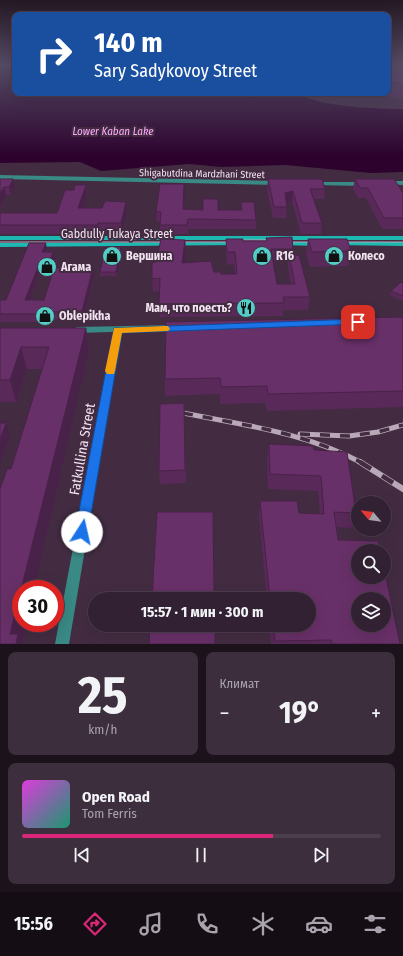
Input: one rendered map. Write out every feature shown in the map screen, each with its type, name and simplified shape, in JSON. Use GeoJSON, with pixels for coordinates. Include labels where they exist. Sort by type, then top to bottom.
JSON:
{"type":"FeatureCollection","features":[{"type":"Feature","properties":{"kind":"main road","name":"Gabdully Tukaya Street"},"geometry":{"type":"LineString","coordinates":[[0,238],[403,238]]}},
{"type":"Feature","properties":{"kind":"main road","name":"Gabdully Tukaya Street"},"geometry":{"type":"LineString","coordinates":[[0,245],[403,244]]}},
{"type":"Feature","properties":{"kind":"street","name":"Shigabutdina Mardzhani Street"},"geometry":{"type":"LineString","coordinates":[[0,177],[282,183]]}},
{"type":"Feature","properties":{"kind":"street"},"geometry":{"type":"LineString","coordinates":[[380,184],[403,183]]}},
{"type":"Feature","properties":{"kind":"street"},"geometry":{"type":"LineString","coordinates":[[306,184],[373,184]]}},
{"type":"Feature","properties":{"kind":"street"},"geometry":{"type":"LineString","coordinates":[[71,331],[187,328]]}},
{"type":"Feature","properties":{"kind":"street","name":"Fatkullina Street"},"geometry":{"type":"LineString","coordinates":[[62,644],[118,330]]}},
{"type":"Feature","properties":{"kind":"water","name":"Lower Kaban Lake"},"geometry":{"type":"Polygon","coordinates":[[[0,95],[304,96],[333,104],[364,108],[403,109],[403,172],[371,173],[285,165],[221,167],[189,164],[101,171],[80,162],[0,163],[0,95]]]}},
{"type":"Feature","properties":{"kind":"building"},"geometry":{"type":"Polygon","coordinates":[[[0,179],[13,179],[9,187],[4,187],[0,194],[0,179]]]}},
{"type":"Feature","properties":{"kind":"building"},"geometry":{"type":"Polygon","coordinates":[[[268,179],[322,179],[325,189],[310,189],[322,223],[302,223],[293,191],[285,193],[287,207],[274,207],[268,179]]]}},
{"type":"Feature","properties":{"kind":"building"},"geometry":{"type":"Polygon","coordinates":[[[355,179],[394,179],[403,193],[403,218],[384,218],[368,188],[360,188],[355,179]]]}},
{"type":"Feature","properties":{"kind":"building"},"geometry":{"type":"Polygon","coordinates":[[[160,184],[184,184],[183,209],[203,210],[203,199],[218,199],[218,210],[242,210],[241,202],[254,202],[256,220],[188,219],[187,225],[160,225],[161,212],[156,212],[160,184]]]}},
{"type":"Feature","properties":{"kind":"building"},"geometry":{"type":"Polygon","coordinates":[[[75,185],[86,185],[78,208],[102,208],[105,201],[126,202],[121,223],[98,223],[98,225],[0,225],[0,213],[57,213],[65,190],[74,190],[75,185]]]}},
{"type":"Feature","properties":{"kind":"building"},"geometry":{"type":"Polygon","coordinates":[[[292,237],[293,249],[271,249],[277,284],[295,284],[289,255],[299,255],[310,297],[283,297],[284,303],[159,304],[160,278],[152,279],[152,263],[156,262],[161,239],[185,240],[182,263],[211,261],[214,272],[221,272],[221,274],[237,274],[235,252],[227,252],[226,239],[267,241],[266,238],[292,237]]]}},
{"type":"Feature","properties":{"kind":"building"},"geometry":{"type":"Polygon","coordinates":[[[308,239],[347,239],[351,251],[312,252],[308,239]]]}},
{"type":"Feature","properties":{"kind":"building"},"geometry":{"type":"Polygon","coordinates":[[[29,243],[46,243],[42,252],[53,252],[48,267],[38,267],[25,300],[44,300],[54,268],[93,268],[82,311],[50,312],[49,314],[0,314],[0,300],[6,300],[29,243]]]}},
{"type":"Feature","properties":{"kind":"building"},"geometry":{"type":"Polygon","coordinates":[[[106,247],[121,247],[116,272],[100,272],[106,247]]]}},
{"type":"Feature","properties":{"kind":"building"},"geometry":{"type":"Polygon","coordinates":[[[401,282],[403,283],[403,296],[391,291],[401,282]]]}},
{"type":"Feature","properties":{"kind":"building"},"geometry":{"type":"Polygon","coordinates":[[[403,317],[403,391],[268,394],[267,386],[221,387],[220,378],[165,379],[166,322],[403,317]]]}},
{"type":"Feature","properties":{"kind":"building"},"geometry":{"type":"Polygon","coordinates":[[[0,328],[86,328],[23,580],[12,580],[12,626],[10,634],[18,634],[16,644],[0,644],[0,489],[7,469],[11,469],[49,347],[21,347],[10,380],[0,380],[0,328]]]}},
{"type":"Feature","properties":{"kind":"building"},"geometry":{"type":"Polygon","coordinates":[[[184,403],[185,470],[159,471],[160,404],[184,403]]]}},
{"type":"Feature","properties":{"kind":"building"},"geometry":{"type":"Polygon","coordinates":[[[0,423],[6,423],[0,440],[0,423]]]}},
{"type":"Feature","properties":{"kind":"building"},"geometry":{"type":"Polygon","coordinates":[[[269,444],[313,446],[314,450],[347,452],[353,496],[351,496],[351,513],[334,512],[338,540],[378,541],[379,544],[351,544],[351,584],[387,584],[389,592],[351,592],[351,632],[391,632],[391,601],[400,644],[332,644],[331,640],[275,641],[274,632],[316,632],[316,592],[269,592],[260,501],[297,501],[299,513],[324,514],[321,476],[270,474],[269,444]]]}},
{"type":"Feature","properties":{"kind":"building"},"geometry":{"type":"Polygon","coordinates":[[[157,512],[213,512],[214,592],[152,592],[157,512]]]}},
{"type":"Feature","properties":{"kind":"building"},"geometry":{"type":"Polygon","coordinates":[[[150,632],[215,632],[215,644],[149,644],[150,632]]]}},
{"type":"Feature","properties":{"kind":"tram line"},"geometry":{"type":"LineString","coordinates":[[233,240],[277,240]]}},
{"type":"Feature","properties":{"kind":"tram line"},"geometry":{"type":"LineString","coordinates":[[0,242],[238,242]]}},
{"type":"Feature","properties":{"kind":"tram line"},"geometry":{"type":"LineString","coordinates":[[282,242],[318,242]]}},
{"type":"Feature","properties":{"kind":"tram line"},"geometry":{"type":"LineString","coordinates":[[336,242],[403,242]]}},
{"type":"Feature","properties":{"kind":"railway"},"geometry":{"type":"LineString","coordinates":[[183,413],[252,426],[297,437],[319,444],[360,462]]}},
{"type":"Feature","properties":{"kind":"railway"},"geometry":{"type":"LineString","coordinates":[[300,434],[349,436],[378,432],[403,425]]}},
{"type":"Feature","properties":{"kind":"railway"},"geometry":{"type":"LineString","coordinates":[[360,462],[403,489]]}},
{"type":"Feature","properties":{"kind":"slow traffic"},"geometry":{"type":"LineString","coordinates":[[110,371],[118,330],[165,329]]}},
{"type":"Feature","properties":{"kind":"place","name":"Вершина"},"geometry":{"type":"Point","coordinates":[112,256]}},
{"type":"Feature","properties":{"kind":"place","name":"R16"},"geometry":{"type":"Point","coordinates":[262,256]}},
{"type":"Feature","properties":{"kind":"place","name":"Колесо"},"geometry":{"type":"Point","coordinates":[334,256]}},
{"type":"Feature","properties":{"kind":"place","name":"Агама"},"geometry":{"type":"Point","coordinates":[47,267]}},
{"type":"Feature","properties":{"kind":"place","name":"Мам, что поесть?"},"geometry":{"type":"Point","coordinates":[246,308]}},
{"type":"Feature","properties":{"kind":"place","name":"Oblepikha"},"geometry":{"type":"Point","coordinates":[45,316]}},
{"type":"Feature","properties":{"kind":"route"},"geometry":{"type":"LineString","coordinates":[[82,532],[118,330],[358,322]]}}]}
